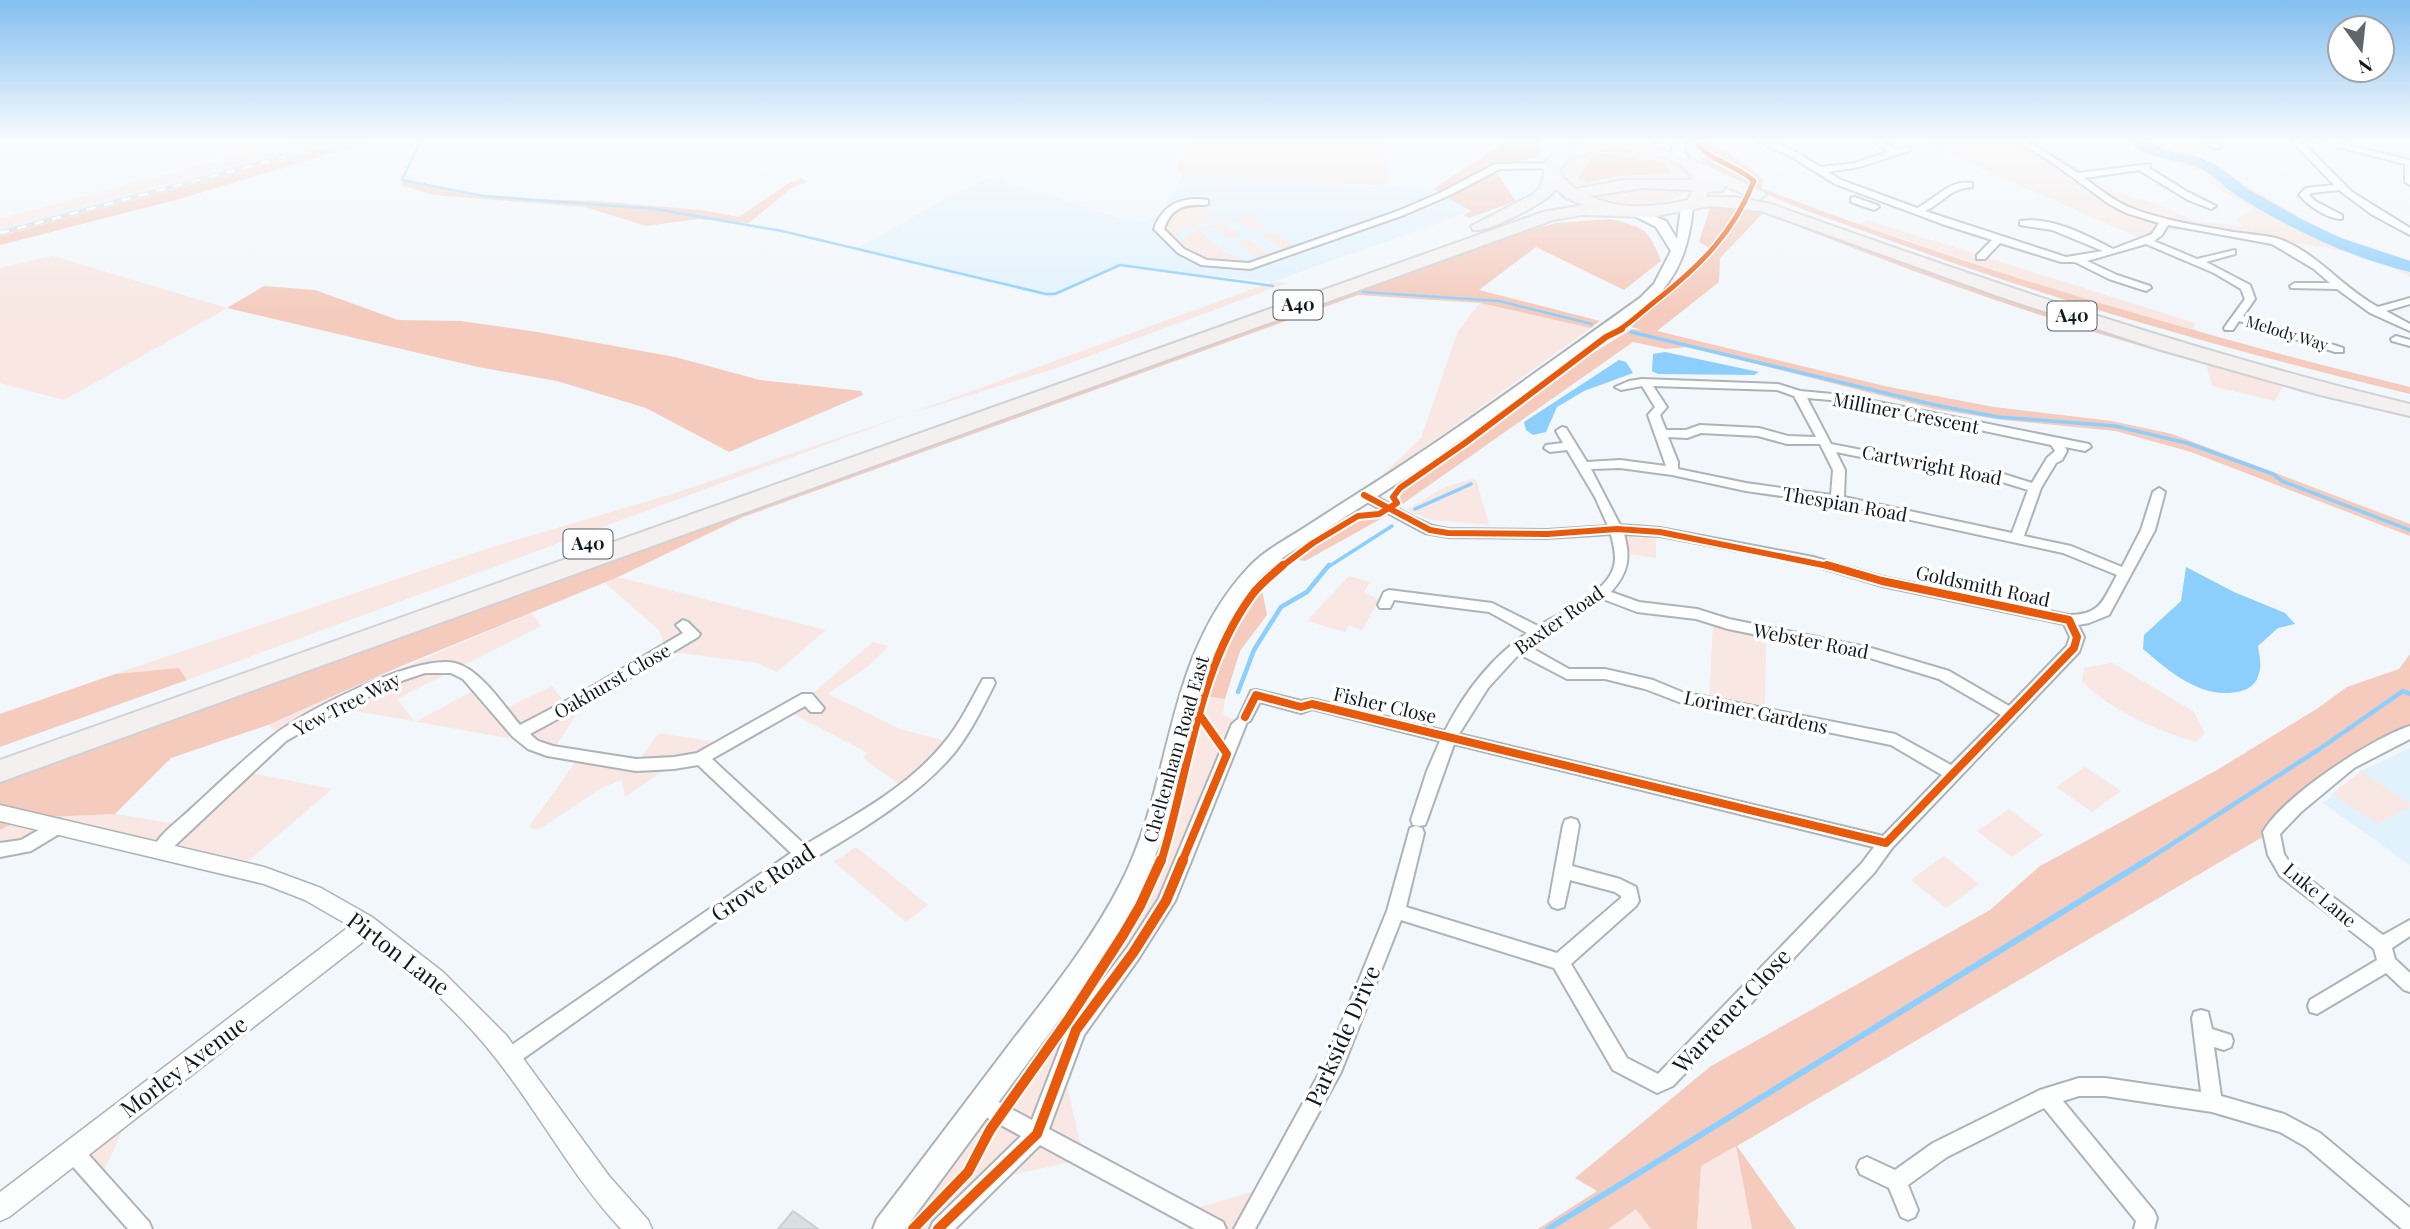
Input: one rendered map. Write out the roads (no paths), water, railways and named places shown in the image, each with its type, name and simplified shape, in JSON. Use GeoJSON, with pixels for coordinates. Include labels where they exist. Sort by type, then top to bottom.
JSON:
{"type":"FeatureCollection","features":[{"type":"Feature","properties":{"kind":"highway","name":"A40"},"geometry":{"type":"LineString","coordinates":[[0,756],[1163,337],[1456,235],[1539,197]]}},
{"type":"Feature","properties":{"kind":"highway","name":"A40"},"geometry":{"type":"LineString","coordinates":[[1504,215],[1538,208],[1565,197]]}},
{"type":"Feature","properties":{"kind":"highway","name":"A40"},"geometry":{"type":"LineString","coordinates":[[1584,197],[1627,211]]}},
{"type":"Feature","properties":{"kind":"highway","name":"A40"},"geometry":{"type":"LineString","coordinates":[[1694,198],[1765,207],[1946,274],[2095,323],[2283,378],[2410,411]]}},
{"type":"Feature","properties":{"kind":"highway","name":"A40"},"geometry":{"type":"LineString","coordinates":[[0,771],[1549,216],[1582,211],[1665,210],[1694,198],[1764,198],[1965,272],[2109,317],[2265,362],[2410,397]]}},
{"type":"Feature","properties":{"kind":"main road","name":"Cheltenham Road East"},"geometry":{"type":"LineString","coordinates":[[887,1229],[1056,1004],[1104,935],[1132,885],[1161,815],[1186,702],[1198,664],[1213,631],[1234,597],[1255,571],[1279,551],[1418,461],[1646,301],[1667,275],[1683,242],[1694,198]]}},
{"type":"Feature","properties":{"kind":"main road"},"geometry":{"type":"LineString","coordinates":[[1627,211],[1661,224],[1677,250]]}},
{"type":"Feature","properties":{"kind":"street"},"geometry":{"type":"LineString","coordinates":[[1205,202],[1181,202],[1174,205],[1158,229],[1188,257],[1205,263],[1250,266],[1401,213],[1437,197]]}},
{"type":"Feature","properties":{"kind":"street"},"geometry":{"type":"LineString","coordinates":[[1864,197],[1872,202]]}},
{"type":"Feature","properties":{"kind":"street"},"geometry":{"type":"LineString","coordinates":[[1917,212],[1940,197]]}},
{"type":"Feature","properties":{"kind":"street"},"geometry":{"type":"LineString","coordinates":[[2106,197],[2129,211],[2164,223],[2274,241],[2306,258],[2374,311],[2410,328]]}},
{"type":"Feature","properties":{"kind":"street"},"geometry":{"type":"LineString","coordinates":[[2187,197],[2202,204]]}},
{"type":"Feature","properties":{"kind":"street"},"geometry":{"type":"LineString","coordinates":[[2308,197],[2312,203],[2336,214]]}},
{"type":"Feature","properties":{"kind":"street"},"geometry":{"type":"LineString","coordinates":[[2355,197],[2410,232]]}},
{"type":"Feature","properties":{"kind":"street"},"geometry":{"type":"LineString","coordinates":[[1854,200],[1917,212],[2065,260],[2078,260],[2146,241],[2161,230],[2164,223]]}},
{"type":"Feature","properties":{"kind":"street"},"geometry":{"type":"LineString","coordinates":[[2029,221],[2079,236],[2110,251]]}},
{"type":"Feature","properties":{"kind":"street"},"geometry":{"type":"LineString","coordinates":[[1974,247],[1983,254],[1997,240]]}},
{"type":"Feature","properties":{"kind":"street"},"geometry":{"type":"LineString","coordinates":[[2146,241],[2246,287],[2250,299],[2229,328]]}},
{"type":"Feature","properties":{"kind":"street"},"geometry":{"type":"LineString","coordinates":[[2196,262],[2216,251],[2232,252]]}},
{"type":"Feature","properties":{"kind":"street"},"geometry":{"type":"LineString","coordinates":[[2078,260],[2146,288]]}},
{"type":"Feature","properties":{"kind":"street"},"geometry":{"type":"LineString","coordinates":[[2295,286],[2340,286]]}},
{"type":"Feature","properties":{"kind":"street"},"geometry":{"type":"LineString","coordinates":[[2374,311],[2410,301]]}},
{"type":"Feature","properties":{"kind":"street","name":"Melody Way"},"geometry":{"type":"LineString","coordinates":[[2236,317],[2271,330],[2332,346]]}},
{"type":"Feature","properties":{"kind":"street"},"geometry":{"type":"LineString","coordinates":[[1645,382],[1661,408],[1654,415],[1672,462],[1672,471]]}},
{"type":"Feature","properties":{"kind":"street","name":"Milliner Crescent"},"geometry":{"type":"LineString","coordinates":[[1621,387],[1645,382],[1779,387],[1799,394],[1843,398],[2085,447]]}},
{"type":"Feature","properties":{"kind":"street"},"geometry":{"type":"LineString","coordinates":[[1799,394],[1839,470],[1837,500]]}},
{"type":"Feature","properties":{"kind":"street","name":"Cartwright Road"},"geometry":{"type":"LineString","coordinates":[[1662,433],[1687,434],[1700,429],[1759,432],[1787,440],[1826,444],[1975,476],[1997,476],[2035,488]]}},
{"type":"Feature","properties":{"kind":"street"},"geometry":{"type":"LineString","coordinates":[[1562,431],[1617,529]]}},
{"type":"Feature","properties":{"kind":"street"},"geometry":{"type":"LineString","coordinates":[[2016,539],[2035,488],[2051,461],[2058,457],[2061,451],[2056,442]]}},
{"type":"Feature","properties":{"kind":"street"},"geometry":{"type":"LineString","coordinates":[[1550,448],[1570,446]]}},
{"type":"Feature","properties":{"kind":"street","name":"Thespian Road"},"geometry":{"type":"LineString","coordinates":[[1583,466],[1620,464],[1837,500],[2066,550],[2124,573]]}},
{"type":"Feature","properties":{"kind":"street"},"geometry":{"type":"LineString","coordinates":[[2069,620],[2084,620],[2104,612],[2148,530],[2160,492]]}},
{"type":"Feature","properties":{"kind":"street","name":"Goldsmith Road"},"geometry":{"type":"LineString","coordinates":[[1364,495],[1430,530],[1448,533],[1547,534],[1617,529],[1660,532],[1813,561],[1882,581],[2069,620],[2077,637],[2074,648],[1886,843]]}},
{"type":"Feature","properties":{"kind":"street","name":"Baxter Road"},"geometry":{"type":"LineString","coordinates":[[1448,736],[1483,684],[1518,647],[1537,632],[1603,594],[1621,567],[1617,529]]}},
{"type":"Feature","properties":{"kind":"street"},"geometry":{"type":"LineString","coordinates":[[1385,604],[1389,594],[1492,608],[1508,614],[1537,632]]}},
{"type":"Feature","properties":{"kind":"street","name":"Webster Road"},"geometry":{"type":"LineString","coordinates":[[1603,594],[1637,607],[1697,614],[1728,624],[1871,653],[1944,675],[2010,713]]}},
{"type":"Feature","properties":{"kind":"street","name":"Oakhurst Close"},"geometry":{"type":"LineString","coordinates":[[518,733],[588,696],[693,634],[683,625]]}},
{"type":"Feature","properties":{"kind":"street","name":"Lorimer Gardens"},"geometry":{"type":"LineString","coordinates":[[1518,647],[1567,674],[1605,674],[1648,684],[1679,697],[1895,740],[1954,774]]}},
{"type":"Feature","properties":{"kind":"street","name":"Yew Tree Way"},"geometry":{"type":"LineString","coordinates":[[160,848],[281,737],[333,707],[399,676],[434,668],[453,668],[468,675],[518,733],[533,745],[552,752],[611,762],[649,764],[701,758],[807,698],[816,708]]}},
{"type":"Feature","properties":{"kind":"street","name":"Grove Road"},"geometry":{"type":"LineString","coordinates":[[510,1057],[765,878],[907,790],[953,743],[976,712],[988,683]]}},
{"type":"Feature","properties":{"kind":"street","name":"Fisher Close"},"geometry":{"type":"LineString","coordinates":[[1037,1134],[1076,1030],[1133,953],[1166,901],[1256,695],[1301,707],[1312,704],[1448,736]]}},
{"type":"Feature","properties":{"kind":"street","name":"Luke Lane"},"geometry":{"type":"LineString","coordinates":[[2382,945],[2286,871],[2276,855],[2271,832],[2295,807],[2348,764],[2410,733]]}},
{"type":"Feature","properties":{"kind":"street"},"geometry":{"type":"LineString","coordinates":[[1448,736],[1886,843]]}},
{"type":"Feature","properties":{"kind":"street","name":"Parkside Drive"},"geometry":{"type":"LineString","coordinates":[[1244,1229],[1334,1066],[1396,911],[1431,778],[1448,736]]}},
{"type":"Feature","properties":{"kind":"street"},"geometry":{"type":"LineString","coordinates":[[701,758],[804,855]]}},
{"type":"Feature","properties":{"kind":"street","name":"Pirton Lane"},"geometry":{"type":"LineString","coordinates":[[0,813],[160,848],[239,869],[312,893],[367,926],[424,968],[477,1019],[510,1057],[576,1155],[616,1207],[639,1229]]}},
{"type":"Feature","properties":{"kind":"street"},"geometry":{"type":"LineString","coordinates":[[1558,902],[1571,825]]}},
{"type":"Feature","properties":{"kind":"street"},"geometry":{"type":"LineString","coordinates":[[0,850],[25,846],[58,826]]}},
{"type":"Feature","properties":{"kind":"street","name":"Warrener Close"},"geometry":{"type":"LineString","coordinates":[[1560,962],[1620,1064],[1657,1084],[1667,1080],[1868,868],[1886,843]]}},
{"type":"Feature","properties":{"kind":"street"},"geometry":{"type":"LineString","coordinates":[[1396,911],[1560,962],[1630,901],[1630,892],[1619,886],[1564,871]]}},
{"type":"Feature","properties":{"kind":"street","name":"Morley Avenue"},"geometry":{"type":"LineString","coordinates":[[0,1208],[367,926]]}},
{"type":"Feature","properties":{"kind":"street"},"geometry":{"type":"LineString","coordinates":[[2410,927],[2382,945],[2387,963],[2410,984]]}},
{"type":"Feature","properties":{"kind":"street"},"geometry":{"type":"LineString","coordinates":[[2317,1006],[2387,963]]}},
{"type":"Feature","properties":{"kind":"street"},"geometry":{"type":"LineString","coordinates":[[2211,1103],[2202,1027],[2224,1041]]}},
{"type":"Feature","properties":{"kind":"street"},"geometry":{"type":"LineString","coordinates":[[1896,1181],[1940,1150],[2047,1097],[2079,1087],[2105,1087],[2211,1103],[2284,1124],[2314,1140],[2410,1222]]}},
{"type":"Feature","properties":{"kind":"street"},"geometry":{"type":"LineString","coordinates":[[2047,1097],[2147,1218],[2144,1229]]}},
{"type":"Feature","properties":{"kind":"street"},"geometry":{"type":"LineString","coordinates":[[982,1104],[1216,1229]]}},
{"type":"Feature","properties":{"kind":"street"},"geometry":{"type":"LineString","coordinates":[[940,1229],[1037,1134]]}},
{"type":"Feature","properties":{"kind":"street"},"geometry":{"type":"LineString","coordinates":[[72,1153],[142,1229]]}},
{"type":"Feature","properties":{"kind":"street"},"geometry":{"type":"LineString","coordinates":[[1867,1167],[1896,1181],[1908,1210]]}},
{"type":"Feature","properties":{"kind":"water"},"geometry":{"type":"Polygon","coordinates":[[[1665,352],[1759,372],[1754,375],[1658,374],[1652,371],[1653,354],[1665,352]]]}},
{"type":"Feature","properties":{"kind":"water"},"geometry":{"type":"Polygon","coordinates":[[[1619,360],[1626,362],[1633,373],[1584,391],[1557,407],[1546,432],[1533,435],[1526,430],[1524,422],[1619,360]]]}},
{"type":"Feature","properties":{"kind":"water"},"geometry":{"type":"Polygon","coordinates":[[[2186,567],[2234,592],[2285,613],[2295,624],[2278,628],[2258,646],[2260,670],[2255,683],[2247,689],[2227,693],[2200,688],[2164,667],[2143,649],[2144,635],[2181,601],[2186,567]]]}},
{"type":"Feature","properties":{"kind":"waterway"},"geometry":{"type":"LineString","coordinates":[[502,197],[655,209],[782,231],[1046,294],[1055,294],[1120,265],[1273,286]]}},
{"type":"Feature","properties":{"kind":"waterway"},"geometry":{"type":"LineString","coordinates":[[2251,197],[2335,242],[2410,267]]}},
{"type":"Feature","properties":{"kind":"waterway"},"geometry":{"type":"LineString","coordinates":[[1363,292],[1499,301],[1592,324]]}},
{"type":"Feature","properties":{"kind":"waterway"},"geometry":{"type":"LineString","coordinates":[[1631,332],[1935,405],[1998,417],[2115,426],[2187,443],[2273,474],[2282,481],[2410,530]]}},
{"type":"Feature","properties":{"kind":"waterway"},"geometry":{"type":"LineString","coordinates":[[1415,509],[1471,484]]}},
{"type":"Feature","properties":{"kind":"waterway"},"geometry":{"type":"LineString","coordinates":[[1328,567],[1392,526]]}},
{"type":"Feature","properties":{"kind":"waterway"},"geometry":{"type":"LineString","coordinates":[[1238,692],[1254,650],[1281,607],[1307,592],[1329,565]]}},
{"type":"Feature","properties":{"kind":"waterway"},"geometry":{"type":"LineString","coordinates":[[2144,862],[2318,750],[2403,691],[2410,694]]}},
{"type":"Feature","properties":{"kind":"waterway"},"geometry":{"type":"LineString","coordinates":[[1548,1229],[2147,860]]}},
{"type":"Feature","properties":{"kind":"railway"},"geometry":{"type":"LineString","coordinates":[[0,233],[133,197]]}}]}
